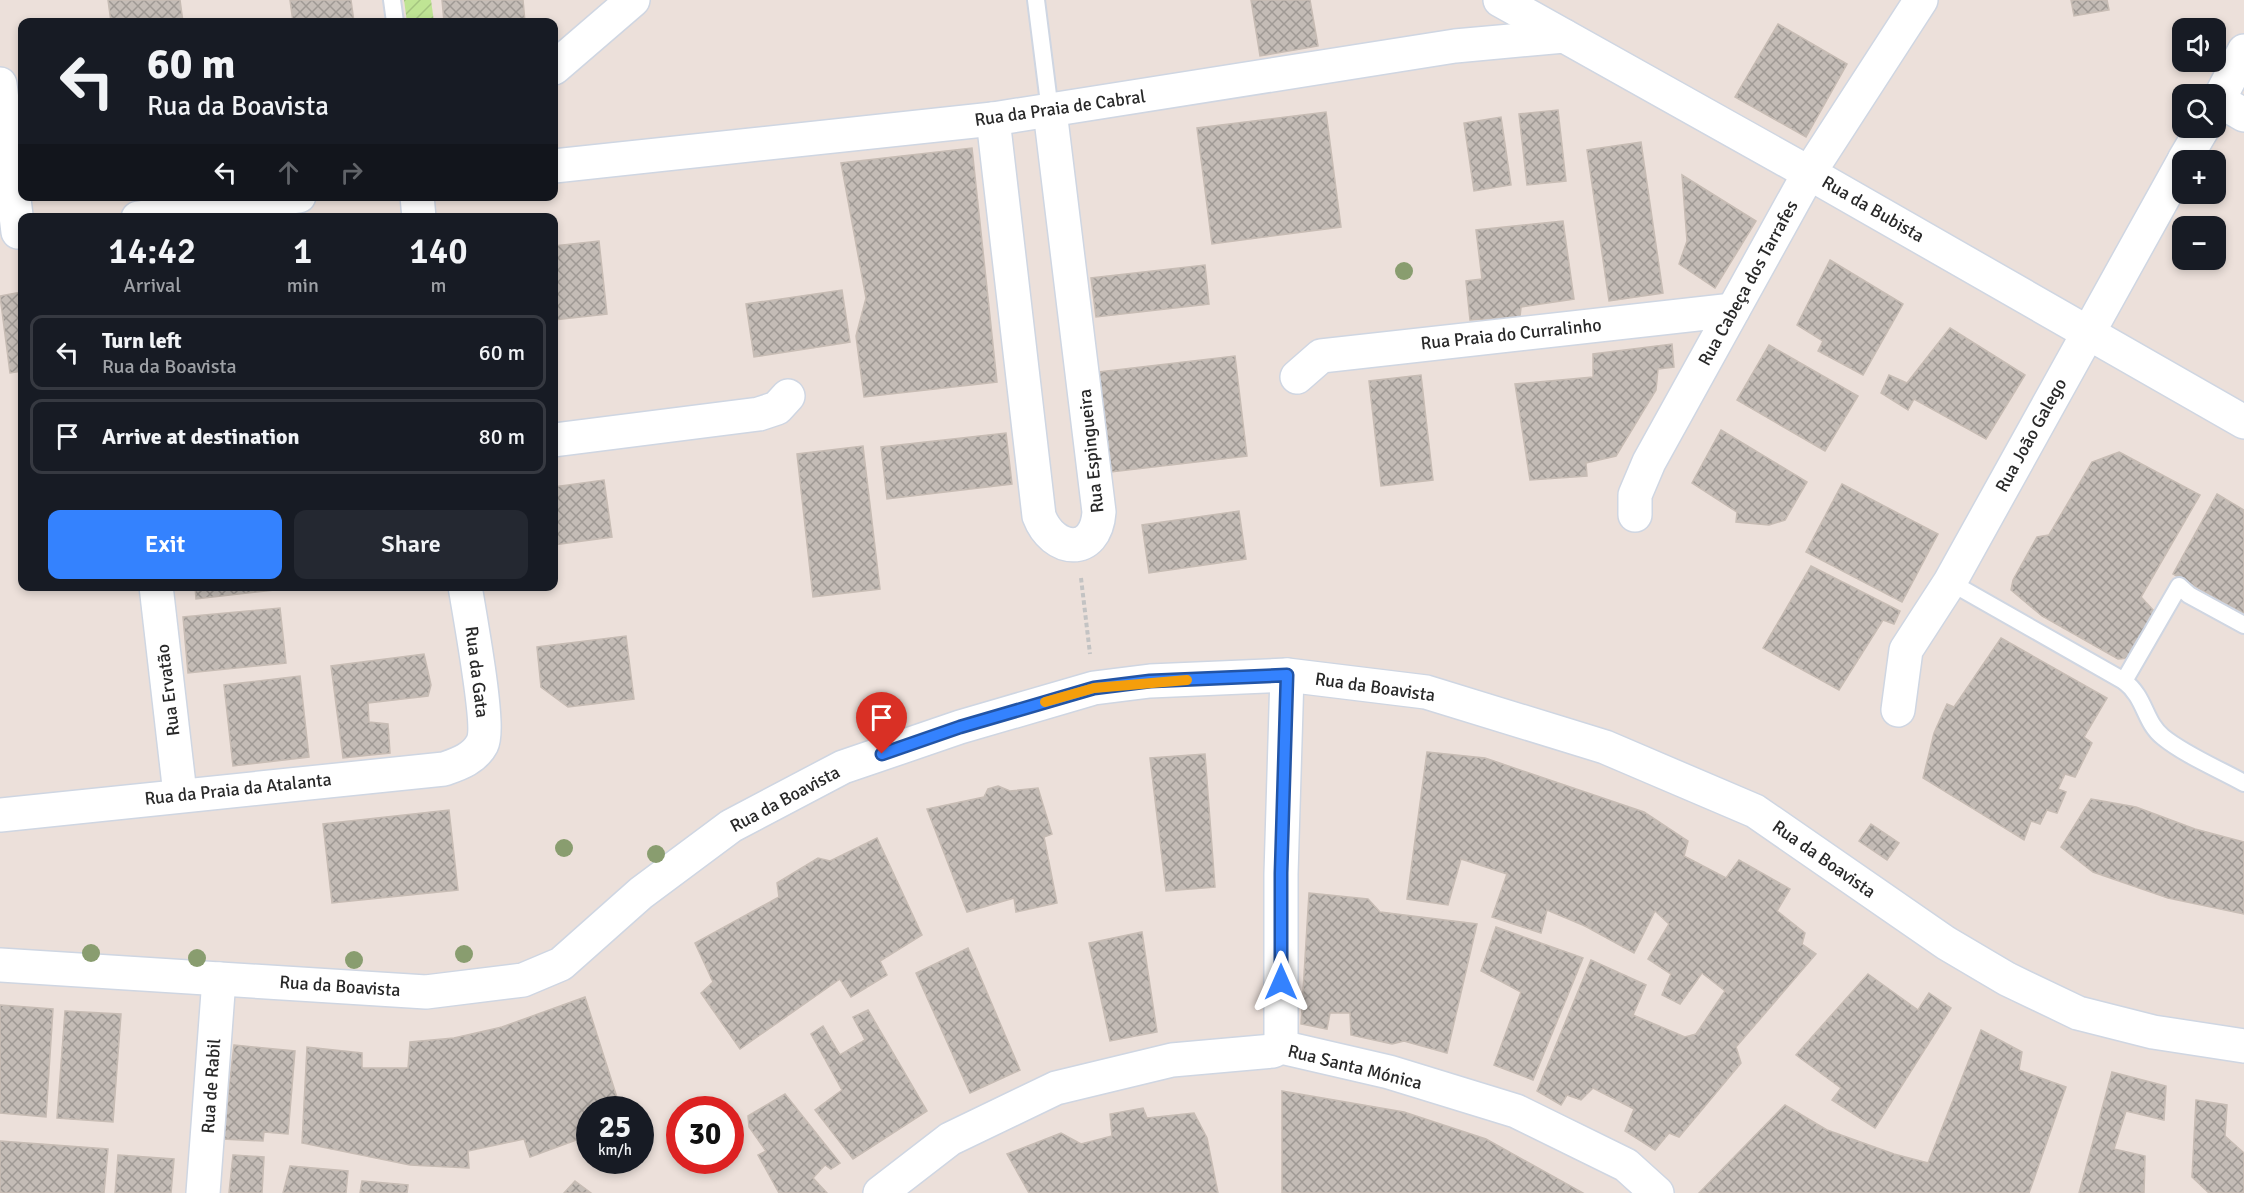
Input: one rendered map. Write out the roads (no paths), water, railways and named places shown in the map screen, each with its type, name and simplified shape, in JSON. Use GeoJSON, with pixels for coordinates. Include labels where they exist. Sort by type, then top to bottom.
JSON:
{"type":"FeatureCollection","features":[{"type":"Feature","properties":{"kind":"street"},"geometry":{"type":"LineString","coordinates":[[558,65],[633,0]]}},
{"type":"Feature","properties":{"kind":"street","name":"Rua da Bubista"},"geometry":{"type":"LineString","coordinates":[[1500,0],[1809,173],[2244,422]]}},
{"type":"Feature","properties":{"kind":"street","name":"Rua Cabeça dos Tarrafes"},"geometry":{"type":"LineString","coordinates":[[1635,515],[1635,495],[1640,481],[1809,173],[1921,0]]}},
{"type":"Feature","properties":{"kind":"street","name":"Rua da Praia de Cabral"},"geometry":{"type":"LineString","coordinates":[[558,166],[993,119],[1455,46],[1564,36]]}},
{"type":"Feature","properties":{"kind":"street","name":"Rua João Galego"},"geometry":{"type":"LineString","coordinates":[[2226,97],[2244,51]]}},
{"type":"Feature","properties":{"kind":"street"},"geometry":{"type":"LineString","coordinates":[[0,84],[14,233]]}},
{"type":"Feature","properties":{"kind":"street","name":"Rua Espingueira"},"geometry":{"type":"LineString","coordinates":[[993,119],[1039,516],[1044,530],[1052,538],[1077,545],[1090,538],[1098,527],[1099,512],[1050,111]]}},
{"type":"Feature","properties":{"kind":"street","name":"Rua João Galego"},"geometry":{"type":"LineString","coordinates":[[1898,710],[1906,650],[1950,582],[2172,182]]}},
{"type":"Feature","properties":{"kind":"street"},"geometry":{"type":"LineString","coordinates":[[175,213],[262,201]]}},
{"type":"Feature","properties":{"kind":"street","name":"Rua Praia do Curralinho"},"geometry":{"type":"LineString","coordinates":[[1297,377],[1321,356],[1733,310]]}},
{"type":"Feature","properties":{"kind":"street"},"geometry":{"type":"LineString","coordinates":[[558,439],[759,414],[777,408],[788,396]]}},
{"type":"Feature","properties":{"kind":"street","name":"Rua Ervatão"},"geometry":{"type":"LineString","coordinates":[[157,591],[180,794]]}},
{"type":"Feature","properties":{"kind":"street","name":"Rua da Gata"},"geometry":{"type":"LineString","coordinates":[[466,591],[484,719],[483,743],[474,755]]}},
{"type":"Feature","properties":{"kind":"street"},"geometry":{"type":"LineString","coordinates":[[1281,1047],[1281,873],[1287,675]]}},
{"type":"Feature","properties":{"kind":"street","name":"Rua da Boavista"},"geometry":{"type":"LineString","coordinates":[[0,965],[426,992],[523,980],[561,964],[641,893],[731,826],[843,767],[960,727],[1094,688],[1150,681],[1287,675],[1426,692],[1605,747],[1755,811],[1946,943],[2007,979],[2078,1013],[2153,1032],[2244,1046]]}},
{"type":"Feature","properties":{"kind":"street","name":"Rua da Praia da Atalanta"},"geometry":{"type":"LineString","coordinates":[[0,814],[444,769],[461,764],[474,755]]}},
{"type":"Feature","properties":{"kind":"street","name":"Rua de Rabil"},"geometry":{"type":"LineString","coordinates":[[203,1193],[219,979]]}},
{"type":"Feature","properties":{"kind":"street","name":"Rua Santa Mónica"},"geometry":{"type":"LineString","coordinates":[[880,1193],[950,1139],[1056,1088],[1172,1060],[1273,1051],[1281,1047],[1389,1072],[1516,1111],[1626,1165],[1657,1193]]}},
{"type":"Feature","properties":{"kind":"lane"},"geometry":{"type":"LineString","coordinates":[[392,0],[394,18]]}},
{"type":"Feature","properties":{"kind":"lane"},"geometry":{"type":"LineString","coordinates":[[1036,0],[1050,111]]}},
{"type":"Feature","properties":{"kind":"lane"},"geometry":{"type":"LineString","coordinates":[[1950,582],[2124,681],[2137,691],[2148,717],[2162,736],[2244,783]]}},
{"type":"Feature","properties":{"kind":"lane"},"geometry":{"type":"LineString","coordinates":[[2124,681],[2180,586],[2190,595],[2244,625]]}}]}
